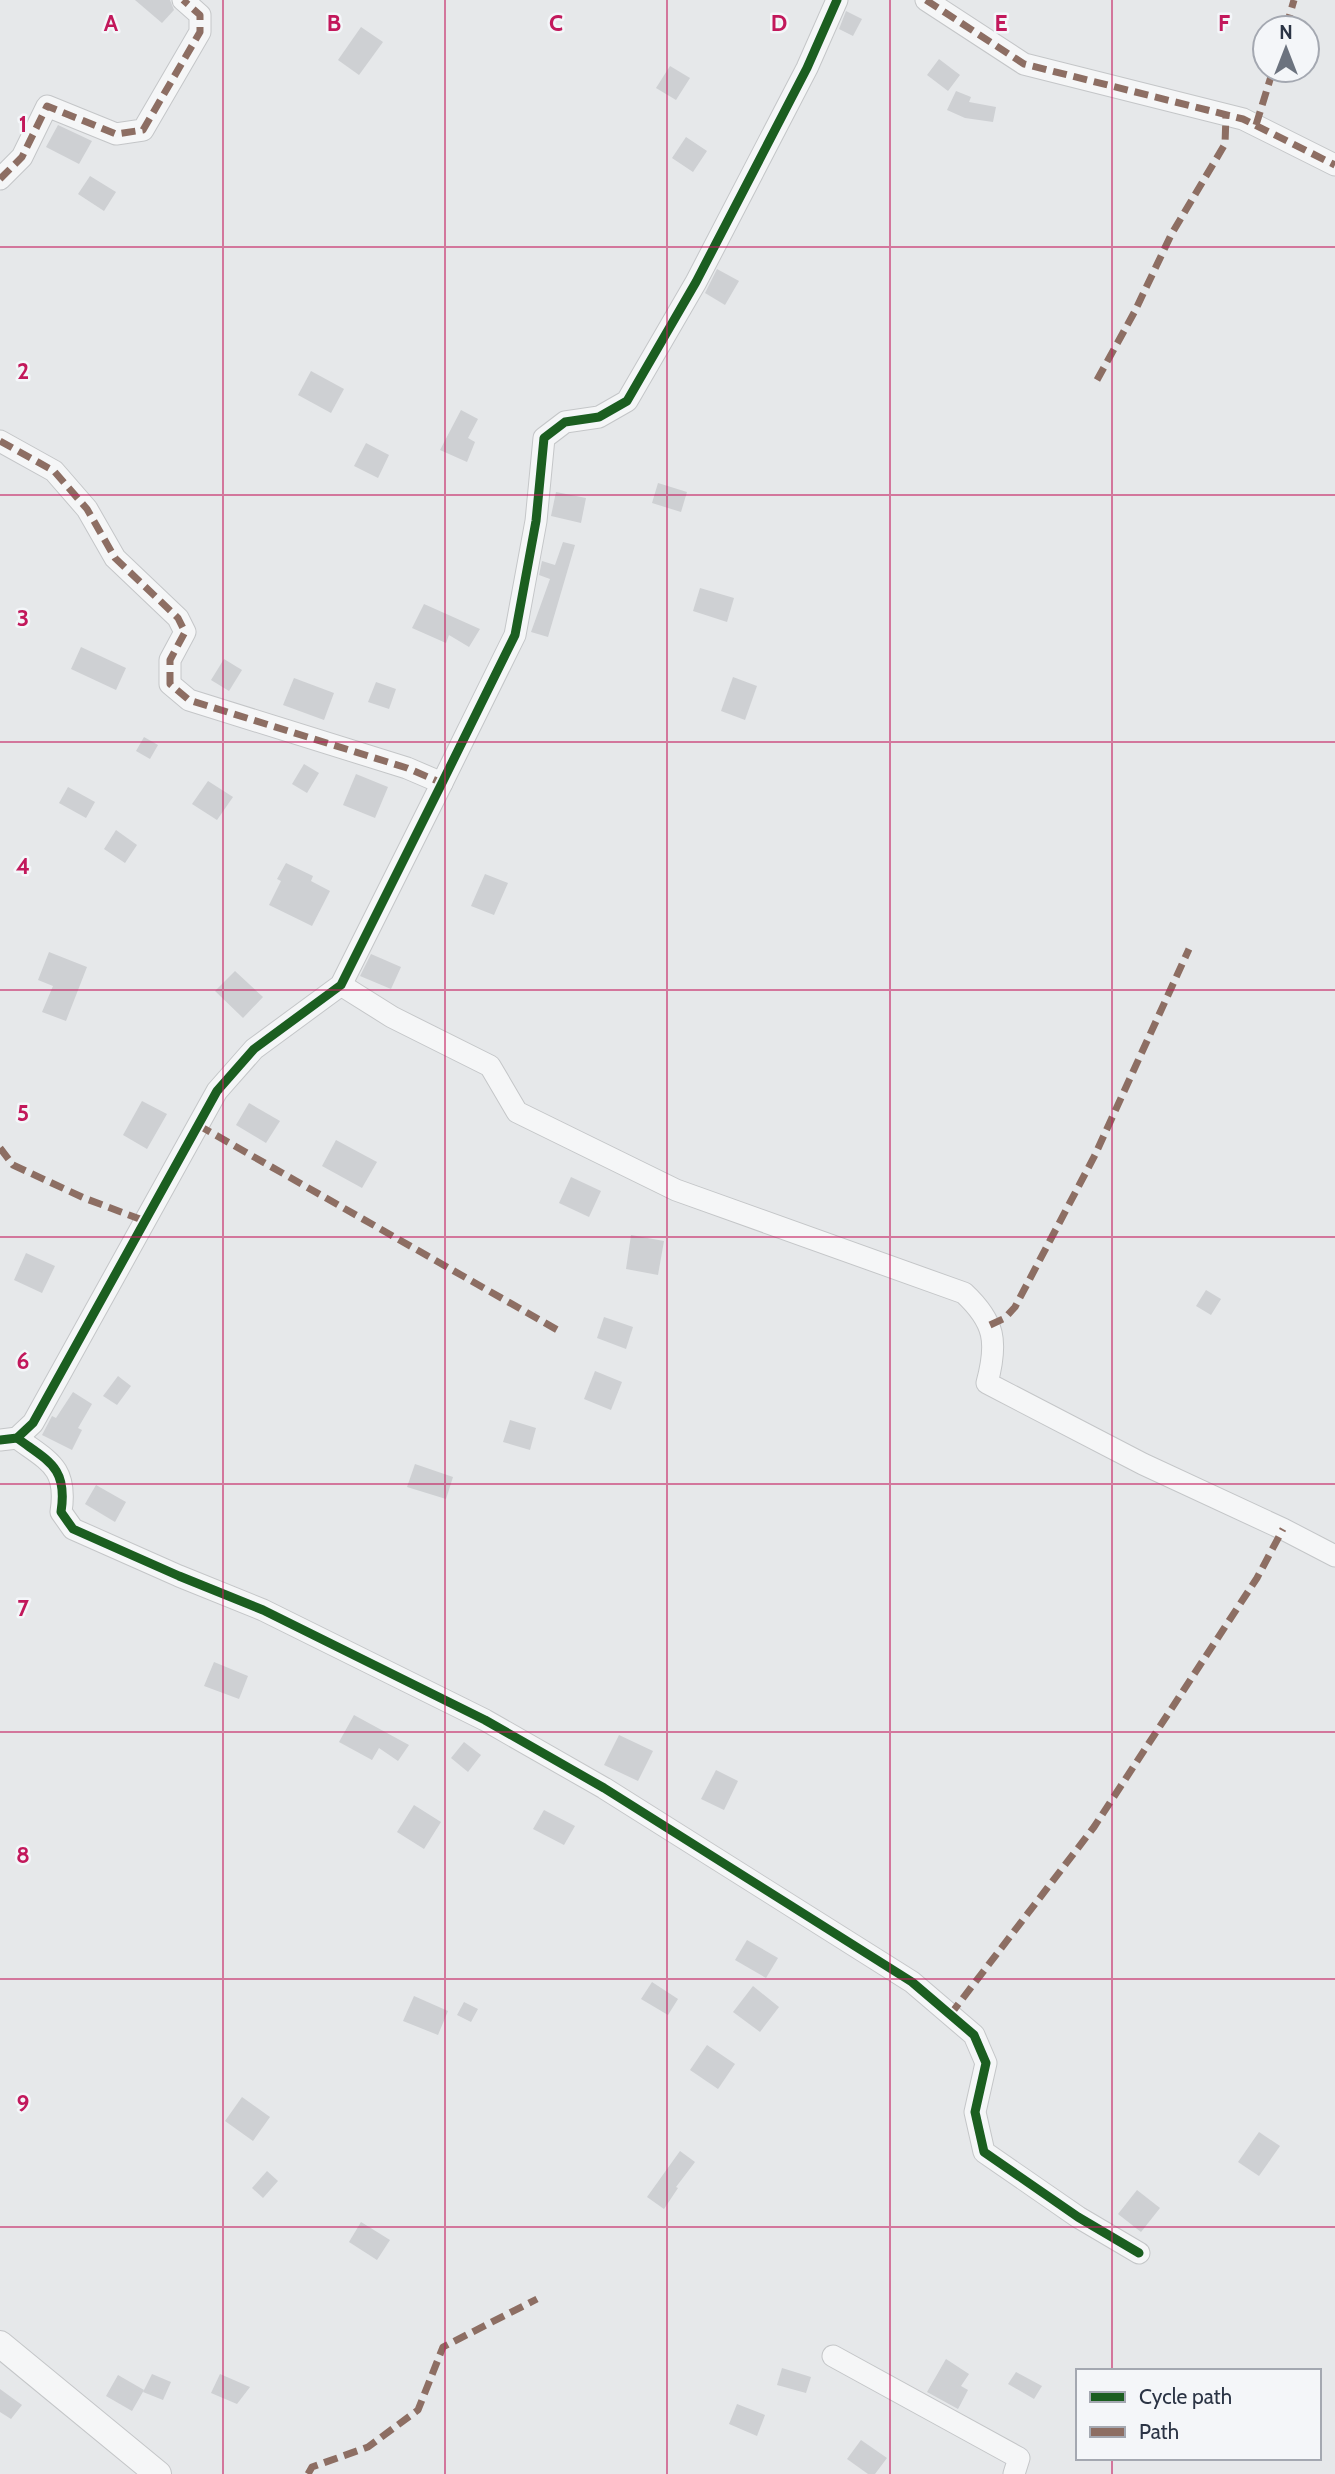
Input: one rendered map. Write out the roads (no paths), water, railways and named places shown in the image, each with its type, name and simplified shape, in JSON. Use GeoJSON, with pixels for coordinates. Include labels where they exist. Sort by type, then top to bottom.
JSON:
{"type":"FeatureCollection","features":[{"type":"Feature","properties":{"kind":"street"},"geometry":{"type":"LineString","coordinates":[[0,179],[22,157],[47,106],[116,134],[143,130],[200,32],[200,15],[183,0]]}},
{"type":"Feature","properties":{"kind":"street"},"geometry":{"type":"LineString","coordinates":[[837,0],[807,68],[696,282],[627,401],[599,417],[565,422],[544,438],[537,522],[515,635],[341,985],[254,1049],[217,1091],[33,1423],[8,1439],[55,1467],[62,1484],[61,1512],[73,1529],[263,1610],[485,1720],[604,1788],[912,1982],[974,2035],[986,2063],[975,2112],[984,2152],[1078,2217],[1139,2253]]}},
{"type":"Feature","properties":{"kind":"street"},"geometry":{"type":"LineString","coordinates":[[926,0],[1024,64],[1243,119],[1335,164]]}},
{"type":"Feature","properties":{"kind":"street"},"geometry":{"type":"LineString","coordinates":[[0,441],[54,471],[87,509],[115,558],[178,618],[185,632],[170,660],[170,684],[189,700],[407,768],[442,783]]}},
{"type":"Feature","properties":{"kind":"street"},"geometry":{"type":"LineString","coordinates":[[341,985],[392,1017],[490,1066],[517,1112],[676,1190],[964,1293],[981,1308],[992,1330],[994,1357],[987,1382],[1143,1464],[1335,1556]]}},
{"type":"Feature","properties":{"kind":"street"},"geometry":{"type":"LineString","coordinates":[[0,2344],[158,2474]]}},
{"type":"Feature","properties":{"kind":"street"},"geometry":{"type":"LineString","coordinates":[[833,2356],[1019,2458],[1014,2474]]}}]}
